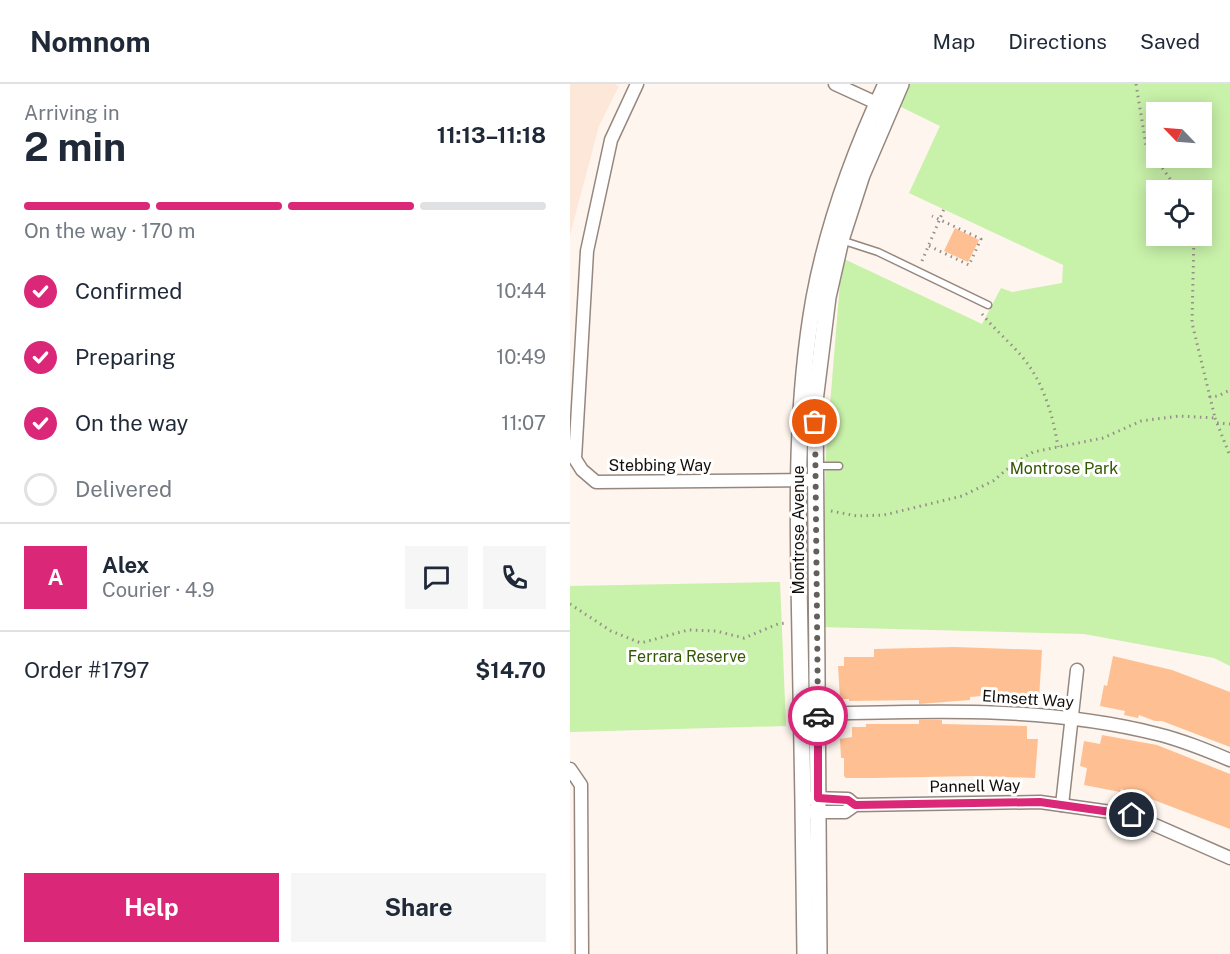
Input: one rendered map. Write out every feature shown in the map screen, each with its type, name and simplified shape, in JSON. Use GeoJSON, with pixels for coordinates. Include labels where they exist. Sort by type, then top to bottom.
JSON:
{"type":"FeatureCollection","features":[{"type":"Feature","properties":{"kind":"street","name":"Stebbing Way"},"geometry":{"type":"LineString","coordinates":[[637,84],[611,140],[587,251],[575,459],[582,470],[596,482],[797,480],[815,473]]}},
{"type":"Feature","properties":{"kind":"street"},"geometry":{"type":"LineString","coordinates":[[835,84],[883,106]]}},
{"type":"Feature","properties":{"kind":"street","name":"Montrose Avenue"},"geometry":{"type":"LineString","coordinates":[[805,954],[811,805],[818,714],[815,400],[828,297],[841,240],[883,106],[886,84]]}},
{"type":"Feature","properties":{"kind":"street","name":"Montrose Avenue"},"geometry":{"type":"LineString","coordinates":[[819,954],[800,623],[797,480],[804,368],[822,257],[844,183],[883,106],[901,84]]}},
{"type":"Feature","properties":{"kind":"street"},"geometry":{"type":"LineString","coordinates":[[1062,805],[1077,670]]}},
{"type":"Feature","properties":{"kind":"street","name":"Elmsett Way"},"geometry":{"type":"LineString","coordinates":[[818,714],[1001,712],[1071,718],[1160,734],[1230,760]]}},
{"type":"Feature","properties":{"kind":"street"},"geometry":{"type":"LineString","coordinates":[[570,769],[581,785],[582,954]]}},
{"type":"Feature","properties":{"kind":"street","name":"Pannell Way"},"geometry":{"type":"LineString","coordinates":[[811,805],[848,800],[855,805],[1040,802],[1132,815],[1230,858]]}},
{"type":"Feature","properties":{"kind":"lane"},"geometry":{"type":"LineString","coordinates":[[841,240],[878,252],[988,305]]}},
{"type":"Feature","properties":{"kind":"lane"},"geometry":{"type":"LineString","coordinates":[[815,473],[839,466]]}},
{"type":"Feature","properties":{"kind":"path"},"geometry":{"type":"LineString","coordinates":[[1136,84],[1146,145],[1171,180]]}},
{"type":"Feature","properties":{"kind":"path"},"geometry":{"type":"LineString","coordinates":[[917,271],[944,209]]}},
{"type":"Feature","properties":{"kind":"path"},"geometry":{"type":"LineString","coordinates":[[929,246],[969,266],[981,239],[932,216]]}},
{"type":"Feature","properties":{"kind":"path"},"geometry":{"type":"LineString","coordinates":[[1194,246],[1192,323],[1216,421],[1230,456]]}},
{"type":"Feature","properties":{"kind":"path"},"geometry":{"type":"LineString","coordinates":[[988,305],[982,314],[1024,359],[1042,387],[1055,427],[1058,447]]}},
{"type":"Feature","properties":{"kind":"path"},"geometry":{"type":"LineString","coordinates":[[1210,397],[1230,390]]}},
{"type":"Feature","properties":{"kind":"path"},"geometry":{"type":"LineString","coordinates":[[816,512],[836,511],[857,516],[884,515],[962,496],[993,481],[1012,465],[1033,452],[1102,438],[1141,422],[1179,416],[1230,424]]}},
{"type":"Feature","properties":{"kind":"path"},"geometry":{"type":"LineString","coordinates":[[570,604],[611,632],[641,644],[688,630],[716,631],[744,638],[778,624],[800,623]]}},
{"type":"Feature","properties":{"kind":"shaded area"},"geometry":{"type":"Polygon","coordinates":[[[570,84],[619,86],[599,126],[570,235],[570,84]]]}},
{"type":"Feature","properties":{"kind":"green space","name":"Montrose Park"},"geometry":{"type":"Polygon","coordinates":[[[907,84],[1230,84],[1230,666],[1214,658],[1084,634],[820,627],[826,454],[842,258],[982,324],[1001,288],[1012,292],[1062,283],[1063,265],[909,193],[940,126],[897,105],[907,84]]]}},
{"type":"Feature","properties":{"kind":"green space","name":"Ferrara Reserve"},"geometry":{"type":"Polygon","coordinates":[[[780,582],[786,726],[570,732],[570,586],[780,582]]]}},
{"type":"Feature","properties":{"kind":"building"},"geometry":{"type":"Polygon","coordinates":[[[955,228],[979,240],[968,262],[944,251],[955,228]]]}},
{"type":"Feature","properties":{"kind":"building"},"geometry":{"type":"Polygon","coordinates":[[[955,647],[1042,650],[1039,699],[982,696],[970,697],[970,700],[919,704],[919,700],[849,701],[849,699],[840,699],[838,666],[844,666],[844,657],[874,657],[874,649],[955,647]]]}},
{"type":"Feature","properties":{"kind":"building"},"geometry":{"type":"Polygon","coordinates":[[[1113,656],[1172,670],[1230,692],[1230,747],[1162,721],[1139,715],[1138,718],[1124,715],[1125,711],[1100,706],[1113,656]]]}},
{"type":"Feature","properties":{"kind":"building"},"geometry":{"type":"Polygon","coordinates":[[[919,720],[942,720],[942,724],[1027,726],[1027,739],[1038,739],[1035,778],[975,776],[846,778],[844,776],[844,758],[841,758],[840,739],[852,737],[852,727],[866,727],[866,724],[919,724],[919,720]]]}},
{"type":"Feature","properties":{"kind":"building"},"geometry":{"type":"Polygon","coordinates":[[[1102,735],[1157,745],[1230,774],[1230,829],[1121,789],[1120,792],[1084,785],[1087,768],[1080,766],[1084,741],[1100,744],[1102,735]]]}},
{"type":"Feature","properties":{"kind":"way so far"},"geometry":{"type":"LineString","coordinates":[[815,422],[818,716]]}},
{"type":"Feature","properties":{"kind":"route"},"geometry":{"type":"LineString","coordinates":[[818,716],[818,798],[848,800],[855,805],[1040,802],[1132,815]]}}]}
